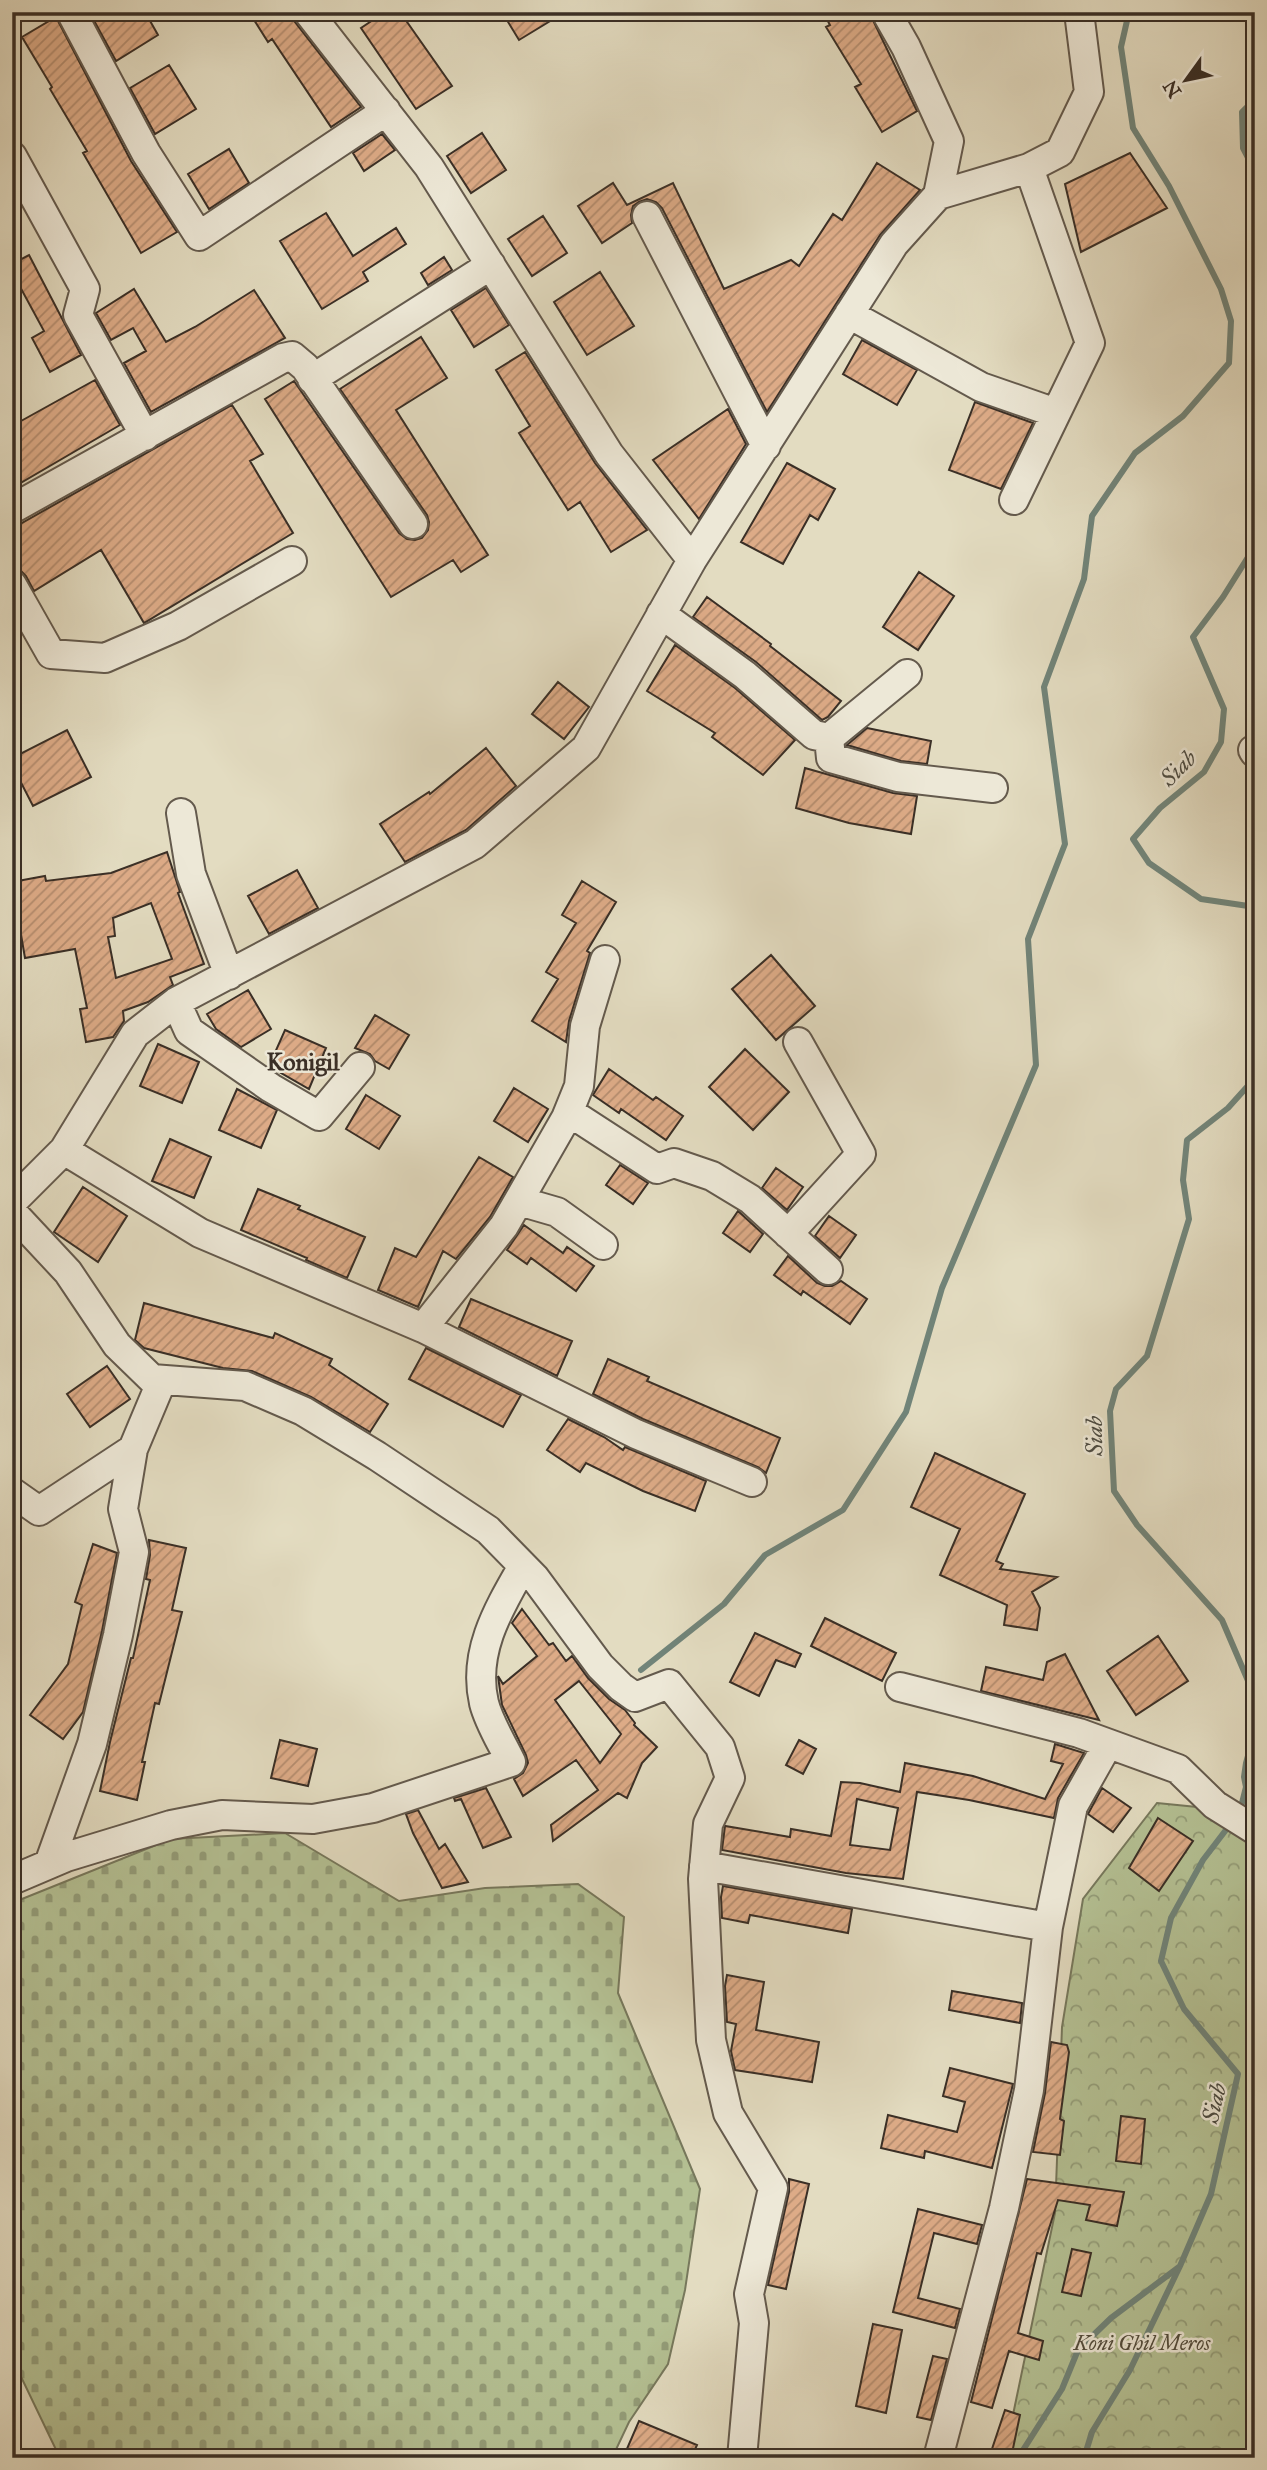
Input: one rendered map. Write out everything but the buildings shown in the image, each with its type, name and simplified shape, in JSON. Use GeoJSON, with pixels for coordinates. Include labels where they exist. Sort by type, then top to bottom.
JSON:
{"type":"FeatureCollection","features":[{"type":"Feature","properties":{"kind":"street"},"geometry":{"type":"LineString","coordinates":[[71,12],[146,153],[199,236],[386,111]]}},
{"type":"Feature","properties":{"kind":"street"},"geometry":{"type":"LineString","coordinates":[[308,12],[429,167],[609,454],[692,560]]}},
{"type":"Feature","properties":{"kind":"street"},"geometry":{"type":"LineString","coordinates":[[12,1202],[64,1150],[135,1034],[176,1002],[475,844],[586,748],[692,560],[894,244],[938,195],[949,141],[906,47],[886,12]]}},
{"type":"Feature","properties":{"kind":"street"},"geometry":{"type":"LineString","coordinates":[[938,195],[1029,168],[1060,152],[1089,92],[1079,12]]}},
{"type":"Feature","properties":{"kind":"street"},"geometry":{"type":"LineString","coordinates":[[12,156],[85,289],[78,315],[145,436]]}},
{"type":"Feature","properties":{"kind":"street"},"geometry":{"type":"LineString","coordinates":[[1014,500],[1090,342],[1029,168]]}},
{"type":"Feature","properties":{"kind":"street"},"geometry":{"type":"LineString","coordinates":[[647,216],[766,446]]}},
{"type":"Feature","properties":{"kind":"street"},"geometry":{"type":"LineString","coordinates":[[312,379],[491,265]]}},
{"type":"Feature","properties":{"kind":"street"},"geometry":{"type":"LineString","coordinates":[[849,314],[981,387],[1056,413]]}},
{"type":"Feature","properties":{"kind":"street"},"geometry":{"type":"LineString","coordinates":[[12,509],[283,358],[292,356],[312,379],[413,524]]}},
{"type":"Feature","properties":{"kind":"street"},"geometry":{"type":"LineString","coordinates":[[12,586],[51,654],[105,659],[178,626],[292,561]]}},
{"type":"Feature","properties":{"kind":"street"},"geometry":{"type":"LineString","coordinates":[[662,614],[745,675],[814,734],[830,738]]}},
{"type":"Feature","properties":{"kind":"street"},"geometry":{"type":"LineString","coordinates":[[830,738],[907,674]]}},
{"type":"Feature","properties":{"kind":"street"},"geometry":{"type":"LineString","coordinates":[[830,738],[831,758],[898,777],[993,788]]}},
{"type":"Feature","properties":{"kind":"street"},"geometry":{"type":"LineString","coordinates":[[181,813],[191,874],[229,975]]}},
{"type":"Feature","properties":{"kind":"street"},"geometry":{"type":"LineString","coordinates":[[423,1328],[504,1226],[566,1118],[579,1086],[585,1026],[605,960]]}},
{"type":"Feature","properties":{"kind":"street"},"geometry":{"type":"LineString","coordinates":[[176,1002],[189,1031],[271,1088],[319,1116],[360,1067]]}},
{"type":"Feature","properties":{"kind":"street"},"geometry":{"type":"LineString","coordinates":[[789,1234],[861,1154],[797,1042]]}},
{"type":"Feature","properties":{"kind":"street"},"geometry":{"type":"LineString","coordinates":[[566,1118],[580,1119],[657,1169],[674,1163],[712,1176],[750,1199],[828,1270]]}},
{"type":"Feature","properties":{"kind":"street"},"geometry":{"type":"LineString","coordinates":[[64,1150],[200,1233],[423,1328],[636,1434],[752,1482]]}},
{"type":"Feature","properties":{"kind":"street"},"geometry":{"type":"LineString","coordinates":[[519,1201],[557,1212],[603,1245]]}},
{"type":"Feature","properties":{"kind":"street"},"geometry":{"type":"LineString","coordinates":[[12,1212],[68,1272],[117,1345],[152,1379],[245,1385],[303,1411],[377,1456],[488,1530],[535,1578],[600,1666],[621,1687],[635,1697],[669,1684],[720,1747],[730,1778],[708,1824],[703,1879],[711,2040],[728,2113],[772,2188],[749,2294],[754,2323],[743,2458]]}},
{"type":"Feature","properties":{"kind":"street"},"geometry":{"type":"LineString","coordinates":[[49,1864],[92,1744],[118,1635],[134,1552],[124,1510],[133,1449],[162,1380]]}},
{"type":"Feature","properties":{"kind":"street"},"geometry":{"type":"LineString","coordinates":[[12,1492],[40,1511],[133,1449]]}},
{"type":"Feature","properties":{"kind":"street"},"geometry":{"type":"LineString","coordinates":[[12,1880],[49,1864],[171,1825],[222,1815],[313,1819],[373,1808],[511,1762],[484,1705],[480,1677],[492,1621],[523,1566]]}},
{"type":"Feature","properties":{"kind":"street"},"geometry":{"type":"LineString","coordinates":[[900,1687],[1079,1733],[1178,1769],[1215,1805],[1243,1823]]}},
{"type":"Feature","properties":{"kind":"street"},"geometry":{"type":"LineString","coordinates":[[938,2458],[1004,2208],[1029,2090],[1048,1927],[1073,1807],[1108,1744]]}},
{"type":"Feature","properties":{"kind":"street"},"geometry":{"type":"LineString","coordinates":[[704,1866],[1048,1927]]}},
{"type":"Feature","properties":{"kind":"green space","name":"Koni Ghil Meros"},"geometry":{"type":"Polygon","coordinates":[[[1157,1803],[1207,1808],[1255,1838],[1255,2458],[1004,2458],[1055,2213],[1062,2027],[1083,1899],[1157,1803]]]}},
{"type":"Feature","properties":{"kind":"green space"},"geometry":{"type":"Polygon","coordinates":[[[285,1833],[399,1901],[485,1888],[578,1884],[624,1917],[618,1993],[700,2189],[685,2290],[668,2364],[629,2422],[612,2458],[60,2458],[12,2358],[12,1903],[171,1839],[285,1833]]]}},
{"type":"Feature","properties":{"kind":"waterway"},"geometry":{"type":"LineString","coordinates":[[641,1670],[724,1604],[765,1555],[843,1510],[906,1412],[942,1288],[1036,1065],[1028,939],[1065,844],[1044,687],[1084,579],[1092,516],[1135,453],[1183,416],[1229,363],[1231,321],[1221,289],[1169,186],[1133,128],[1121,47],[1129,12]]}},
{"type":"Feature","properties":{"kind":"waterway","name":"Siab"},"geometry":{"type":"LineString","coordinates":[[1255,99],[1242,112],[1243,148],[1255,171]]}},
{"type":"Feature","properties":{"kind":"waterway","name":"Siab"},"geometry":{"type":"LineString","coordinates":[[1255,546],[1223,597],[1193,637],[1224,709],[1221,742],[1204,772],[1160,808],[1133,839],[1149,863],[1201,899],[1255,907]]}},
{"type":"Feature","properties":{"kind":"waterway","name":"Siab"},"geometry":{"type":"LineString","coordinates":[[1255,1078],[1228,1108],[1187,1140],[1183,1180],[1189,1219],[1147,1356],[1116,1389],[1110,1411],[1114,1491],[1137,1525],[1222,1620],[1252,1690],[1255,1714]]}},
{"type":"Feature","properties":{"kind":"waterway","name":"Siab"},"geometry":{"type":"LineString","coordinates":[[1240,1811],[1246,1787],[1246,1763],[1255,1731]]}},
{"type":"Feature","properties":{"kind":"waterway","name":"Siab"},"geometry":{"type":"LineString","coordinates":[[1084,2458],[1092,2432],[1130,2370],[1211,2194],[1238,2074],[1184,2009],[1161,1961],[1171,1918],[1203,1860],[1232,1822]]}},
{"type":"Feature","properties":{"kind":"waterway"},"geometry":{"type":"LineString","coordinates":[[1018,2458],[1062,2389],[1078,2350],[1111,2318],[1179,2267]]}},
{"type":"Feature","properties":{"kind":"district","name":"Konigil"},"geometry":{"type":"Point","coordinates":[303,1062]}}]}
